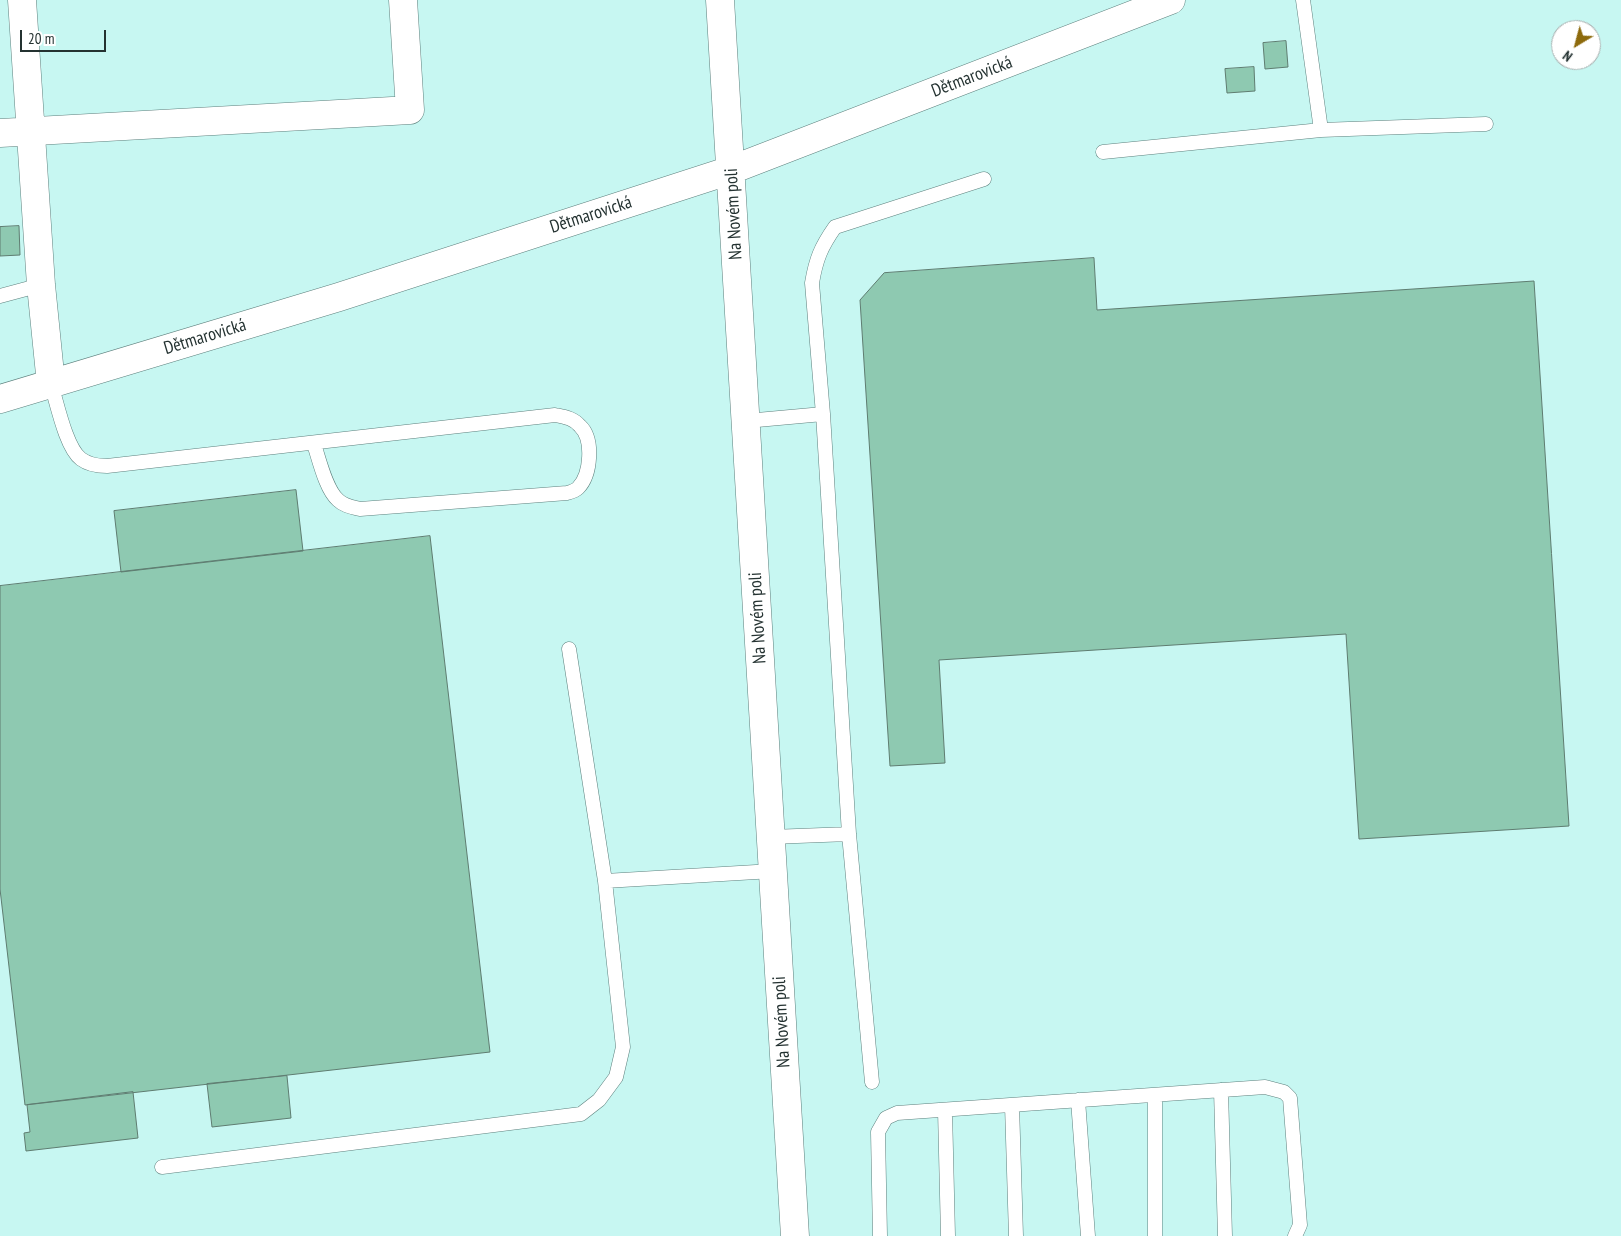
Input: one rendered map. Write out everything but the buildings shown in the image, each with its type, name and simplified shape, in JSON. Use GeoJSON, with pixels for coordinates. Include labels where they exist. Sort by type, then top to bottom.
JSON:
{"type":"FeatureCollection","features":[{"type":"Feature","properties":{"kind":"street"},"geometry":{"type":"LineString","coordinates":[[22,0],[41,285],[51,384]]}},
{"type":"Feature","properties":{"kind":"street"},"geometry":{"type":"LineString","coordinates":[[0,133],[410,110],[403,0]]}},
{"type":"Feature","properties":{"kind":"street","name":"Na Novém poli"},"geometry":{"type":"LineString","coordinates":[[720,0],[795,1236]]}},
{"type":"Feature","properties":{"kind":"street","name":"Dětmarovická"},"geometry":{"type":"LineString","coordinates":[[0,398],[339,297],[731,170],[1171,0]]}},
{"type":"Feature","properties":{"kind":"lane"},"geometry":{"type":"LineString","coordinates":[[1303,0],[1321,130]]}},
{"type":"Feature","properties":{"kind":"lane"},"geometry":{"type":"LineString","coordinates":[[1103,152],[1321,130],[1486,124]]}},
{"type":"Feature","properties":{"kind":"lane"},"geometry":{"type":"LineString","coordinates":[[872,1082],[849,834],[823,414],[812,282],[815,262],[835,227],[984,179]]}},
{"type":"Feature","properties":{"kind":"lane"},"geometry":{"type":"LineString","coordinates":[[0,296],[41,285]]}},
{"type":"Feature","properties":{"kind":"lane"},"geometry":{"type":"LineString","coordinates":[[51,384],[71,448],[80,459],[93,466],[314,444],[555,415],[570,418],[581,426],[587,434],[590,465],[586,477],[577,490],[567,493],[360,508],[348,506],[337,500],[331,492],[314,444]]}},
{"type":"Feature","properties":{"kind":"lane"},"geometry":{"type":"LineString","coordinates":[[746,422],[823,414]]}},
{"type":"Feature","properties":{"kind":"lane"},"geometry":{"type":"LineString","coordinates":[[162,1167],[581,1114],[599,1100],[616,1077],[623,1047],[606,881],[569,649]]}},
{"type":"Feature","properties":{"kind":"lane"},"geometry":{"type":"LineString","coordinates":[[771,837],[849,834]]}},
{"type":"Feature","properties":{"kind":"lane"},"geometry":{"type":"LineString","coordinates":[[606,881],[773,870]]}},
{"type":"Feature","properties":{"kind":"lane"},"geometry":{"type":"LineString","coordinates":[[880,1236],[878,1132],[886,1118],[897,1113],[1272,1088],[1284,1092],[1290,1098],[1300,1225],[1295,1236]]}},
{"type":"Feature","properties":{"kind":"lane"},"geometry":{"type":"LineString","coordinates":[[1221,1090],[1225,1236]]}},
{"type":"Feature","properties":{"kind":"lane"},"geometry":{"type":"LineString","coordinates":[[1155,1095],[1155,1236]]}},
{"type":"Feature","properties":{"kind":"lane"},"geometry":{"type":"LineString","coordinates":[[1078,1100],[1088,1236]]}},
{"type":"Feature","properties":{"kind":"lane"},"geometry":{"type":"LineString","coordinates":[[1012,1105],[1016,1236]]}},
{"type":"Feature","properties":{"kind":"lane"},"geometry":{"type":"LineString","coordinates":[[945,1110],[948,1236]]}},
{"type":"Feature","properties":{"kind":"shaded area"},"geometry":{"type":"Polygon","coordinates":[[[0,0],[1621,0],[1621,1236],[0,1236],[0,0]]]}}]}
